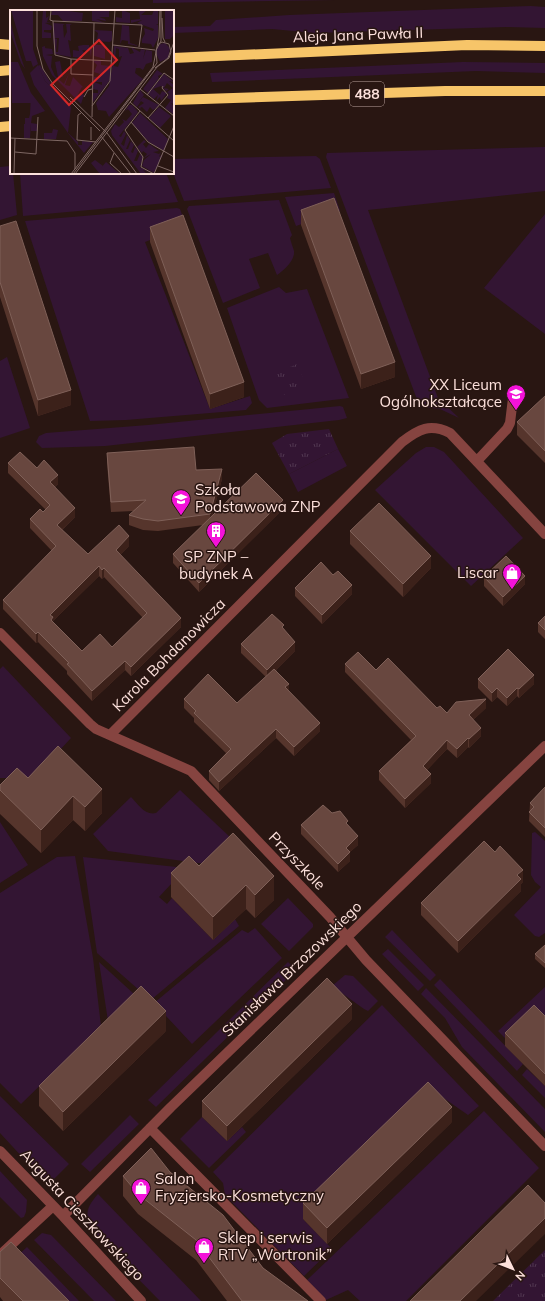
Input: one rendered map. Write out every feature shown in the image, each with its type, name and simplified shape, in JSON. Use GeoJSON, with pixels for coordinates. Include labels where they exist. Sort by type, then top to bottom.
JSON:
{"type":"FeatureCollection","features":[{"type":"Feature","properties":{"kind":"main road"},"geometry":{"type":"LineString","coordinates":[[0,44],[10,45]]}},
{"type":"Feature","properties":{"kind":"main road","name":"Aleja Jana Pawła II"},"geometry":{"type":"LineString","coordinates":[[174,58],[467,46],[545,46]]}},
{"type":"Feature","properties":{"kind":"main road","name":"488"},"geometry":{"type":"LineString","coordinates":[[174,101],[445,91],[545,91]]}},
{"type":"Feature","properties":{"kind":"main road"},"geometry":{"type":"LineString","coordinates":[[0,103],[10,102]]}},
{"type":"Feature","properties":{"kind":"main road"},"geometry":{"type":"LineString","coordinates":[[0,127],[10,126]]}},
{"type":"Feature","properties":{"kind":"street"},"geometry":{"type":"LineString","coordinates":[[477,461],[507,429],[510,423],[513,398]]}},
{"type":"Feature","properties":{"kind":"street","name":"Karola Bohdanowicza"},"geometry":{"type":"LineString","coordinates":[[110,735],[402,442],[414,433],[426,428],[436,428],[443,429],[450,433],[545,534]]}},
{"type":"Feature","properties":{"kind":"street","name":"Przyszkole"},"geometry":{"type":"LineString","coordinates":[[0,633],[90,724],[110,735],[191,771],[330,917],[366,960],[545,1146]]}},
{"type":"Feature","properties":{"kind":"street","name":"Stanisława Brzozowskiego"},"geometry":{"type":"LineString","coordinates":[[63,1216],[150,1128],[545,746]]}},
{"type":"Feature","properties":{"kind":"street"},"geometry":{"type":"LineString","coordinates":[[150,1128],[321,1301]]}},
{"type":"Feature","properties":{"kind":"street","name":"Augusta Cieszkowskiego"},"geometry":{"type":"LineString","coordinates":[[0,1151],[63,1216],[141,1301]]}},
{"type":"Feature","properties":{"kind":"street"},"geometry":{"type":"LineString","coordinates":[[0,1255],[53,1206]]}},
{"type":"Feature","properties":{"kind":"green space"},"geometry":{"type":"Polygon","coordinates":[[[153,0],[336,0],[153,3],[153,0]]]}},
{"type":"Feature","properties":{"kind":"green space"},"geometry":{"type":"Polygon","coordinates":[[[531,6],[545,7],[545,28],[506,27],[315,33],[272,29],[174,33],[174,27],[210,26],[216,20],[289,15],[531,6]]]}},
{"type":"Feature","properties":{"kind":"green space"},"geometry":{"type":"Polygon","coordinates":[[[463,62],[545,63],[545,73],[476,71],[212,82],[210,73],[463,62]]]}},
{"type":"Feature","properties":{"kind":"green space"},"geometry":{"type":"Polygon","coordinates":[[[545,147],[545,191],[368,210],[438,398],[459,418],[440,409],[421,407],[326,157],[327,153],[545,147]]]}},
{"type":"Feature","properties":{"kind":"green space"},"geometry":{"type":"Polygon","coordinates":[[[316,156],[320,159],[331,188],[184,201],[173,174],[174,159],[316,156]]]}},
{"type":"Feature","properties":{"kind":"green space"},"geometry":{"type":"Polygon","coordinates":[[[10,166],[10,174],[13,174],[17,215],[0,220],[0,167],[10,166]]]}},
{"type":"Feature","properties":{"kind":"green space"},"geometry":{"type":"Polygon","coordinates":[[[20,174],[166,174],[178,202],[23,216],[20,174]]]}},
{"type":"Feature","properties":{"kind":"green space"},"geometry":{"type":"Polygon","coordinates":[[[334,193],[340,211],[296,226],[285,197],[334,193]]]}},
{"type":"Feature","properties":{"kind":"green space"},"geometry":{"type":"Polygon","coordinates":[[[279,200],[292,235],[290,238],[294,255],[291,262],[277,275],[268,253],[249,259],[260,288],[223,303],[187,209],[189,206],[279,200]]]}},
{"type":"Feature","properties":{"kind":"green space"},"geometry":{"type":"Polygon","coordinates":[[[177,208],[180,209],[186,226],[145,242],[210,409],[250,396],[252,403],[246,410],[126,420],[90,421],[25,221],[177,208]]]}},
{"type":"Feature","properties":{"kind":"green space"},"geometry":{"type":"Polygon","coordinates":[[[545,214],[545,334],[484,288],[545,214]]]}},
{"type":"Feature","properties":{"kind":"green space"},"geometry":{"type":"Polygon","coordinates":[[[279,287],[286,293],[307,289],[349,398],[267,408],[259,400],[227,308],[279,287]]]}},
{"type":"Feature","properties":{"kind":"green space"},"geometry":{"type":"Polygon","coordinates":[[[7,357],[30,428],[0,438],[0,361],[7,357]]]}},
{"type":"Feature","properties":{"kind":"green space"},"geometry":{"type":"Polygon","coordinates":[[[297,364],[308,391],[286,400],[276,373],[297,364]]]}},
{"type":"Feature","properties":{"kind":"green space"},"geometry":{"type":"Polygon","coordinates":[[[340,406],[343,407],[347,418],[105,446],[42,448],[36,442],[39,436],[46,433],[148,425],[340,406]]]}},
{"type":"Feature","properties":{"kind":"green space"},"geometry":{"type":"Polygon","coordinates":[[[329,429],[338,449],[289,474],[272,443],[287,434],[329,429]]]}},
{"type":"Feature","properties":{"kind":"green space"},"geometry":{"type":"Polygon","coordinates":[[[426,447],[434,447],[444,452],[523,538],[471,586],[375,490],[416,453],[426,447]]]}},
{"type":"Feature","properties":{"kind":"green space"},"geometry":{"type":"Polygon","coordinates":[[[338,449],[347,466],[298,492],[289,474],[338,449]]]}},
{"type":"Feature","properties":{"kind":"green space"},"geometry":{"type":"Polygon","coordinates":[[[3,666],[71,738],[34,778],[0,778],[0,669],[3,666]]]}},
{"type":"Feature","properties":{"kind":"green space"},"geometry":{"type":"Polygon","coordinates":[[[180,790],[231,838],[206,864],[108,851],[93,834],[131,797],[148,813],[156,813],[180,790]]]}},
{"type":"Feature","properties":{"kind":"green space"},"geometry":{"type":"Polygon","coordinates":[[[0,822],[28,865],[0,883],[0,822]]]}},
{"type":"Feature","properties":{"kind":"green space"},"geometry":{"type":"Polygon","coordinates":[[[535,832],[545,841],[545,933],[539,937],[535,936],[514,915],[541,887],[535,882],[531,875],[532,833],[535,832]]]}},
{"type":"Feature","properties":{"kind":"green space"},"geometry":{"type":"Polygon","coordinates":[[[75,856],[93,958],[101,1026],[21,1104],[0,1083],[0,893],[57,857],[75,856]]]}},
{"type":"Feature","properties":{"kind":"green space"},"geometry":{"type":"Polygon","coordinates":[[[83,857],[186,868],[159,897],[167,904],[172,898],[213,940],[235,919],[239,926],[152,999],[139,990],[97,953],[83,857]]]}},
{"type":"Feature","properties":{"kind":"green space"},"geometry":{"type":"Polygon","coordinates":[[[288,898],[313,924],[313,927],[289,951],[261,924],[288,898]]]}},
{"type":"Feature","properties":{"kind":"green space"},"geometry":{"type":"Polygon","coordinates":[[[255,928],[282,958],[192,1044],[154,1003],[242,930],[248,933],[255,928]]]}},
{"type":"Feature","properties":{"kind":"green space"},"geometry":{"type":"Polygon","coordinates":[[[392,930],[436,975],[430,981],[385,937],[392,930]]]}},
{"type":"Feature","properties":{"kind":"green space"},"geometry":{"type":"Polygon","coordinates":[[[388,949],[424,985],[418,991],[382,954],[388,949]]]}},
{"type":"Feature","properties":{"kind":"green space"},"geometry":{"type":"Polygon","coordinates":[[[99,962],[134,994],[108,1021],[99,962]]]}},
{"type":"Feature","properties":{"kind":"green space"},"geometry":{"type":"Polygon","coordinates":[[[288,962],[296,970],[156,1107],[148,1100],[288,962]]]}},
{"type":"Feature","properties":{"kind":"green space"},"geometry":{"type":"Polygon","coordinates":[[[345,975],[353,976],[378,1001],[368,1011],[332,986],[345,975]]]}},
{"type":"Feature","properties":{"kind":"green space"},"geometry":{"type":"Polygon","coordinates":[[[440,979],[523,1064],[517,1071],[434,985],[440,979]]]}},
{"type":"Feature","properties":{"kind":"green space"},"geometry":{"type":"Polygon","coordinates":[[[545,987],[545,1024],[509,1042],[498,1031],[545,987]]]}},
{"type":"Feature","properties":{"kind":"green space"},"geometry":{"type":"Polygon","coordinates":[[[426,988],[545,1109],[545,1132],[462,1047],[445,1018],[421,994],[426,988]]]}},
{"type":"Feature","properties":{"kind":"green space"},"geometry":{"type":"Polygon","coordinates":[[[382,1005],[479,1106],[468,1115],[435,1092],[303,1219],[332,1249],[304,1276],[225,1195],[223,1183],[213,1172],[382,1005]]]}},
{"type":"Feature","properties":{"kind":"green space"},"geometry":{"type":"Polygon","coordinates":[[[527,1069],[545,1086],[545,1098],[522,1075],[527,1069]]]}},
{"type":"Feature","properties":{"kind":"green space"},"geometry":{"type":"Polygon","coordinates":[[[0,1096],[69,1164],[48,1185],[0,1133],[0,1096]]]}},
{"type":"Feature","properties":{"kind":"green space"},"geometry":{"type":"Polygon","coordinates":[[[484,1111],[539,1168],[406,1301],[360,1301],[348,1290],[326,1300],[307,1280],[484,1111]]]}},
{"type":"Feature","properties":{"kind":"green space"},"geometry":{"type":"Polygon","coordinates":[[[130,1115],[139,1124],[90,1172],[81,1164],[130,1115]]]}},
{"type":"Feature","properties":{"kind":"green space"},"geometry":{"type":"Polygon","coordinates":[[[202,1117],[227,1141],[242,1127],[246,1132],[209,1168],[180,1139],[202,1117]]]}},
{"type":"Feature","properties":{"kind":"green space"},"geometry":{"type":"Polygon","coordinates":[[[0,1171],[27,1200],[24,1217],[21,1218],[0,1197],[0,1171]]]}},
{"type":"Feature","properties":{"kind":"green space"},"geometry":{"type":"Polygon","coordinates":[[[98,1194],[201,1301],[160,1301],[91,1231],[87,1215],[91,1203],[98,1194]]]}},
{"type":"Feature","properties":{"kind":"green space"},"geometry":{"type":"Polygon","coordinates":[[[42,1233],[51,1235],[116,1301],[94,1301],[34,1240],[42,1233]]]}},
{"type":"Feature","properties":{"kind":"green space"},"geometry":{"type":"Polygon","coordinates":[[[27,1247],[79,1301],[49,1301],[11,1262],[27,1247]]]}},
{"type":"Feature","properties":{"kind":"green space"},"geometry":{"type":"Polygon","coordinates":[[[545,1250],[545,1301],[493,1301],[545,1250]]]}},
{"type":"Feature","properties":{"kind":"building"},"geometry":{"type":"Polygon","coordinates":[[[334,198],[395,362],[361,374],[301,210],[334,198]]]}},
{"type":"Feature","properties":{"kind":"building"},"geometry":{"type":"Polygon","coordinates":[[[183,215],[244,382],[210,394],[150,227],[183,215]]]}},
{"type":"Feature","properties":{"kind":"building"},"geometry":{"type":"Polygon","coordinates":[[[16,221],[71,390],[38,400],[0,282],[0,226],[16,221]]]}},
{"type":"Feature","properties":{"kind":"building"},"geometry":{"type":"Polygon","coordinates":[[[545,396],[545,451],[517,422],[545,396]]]}},
{"type":"Feature","properties":{"kind":"building"},"geometry":{"type":"Polygon","coordinates":[[[194,447],[196,470],[222,469],[210,514],[158,521],[129,515],[146,500],[111,502],[107,453],[194,447]]]}},
{"type":"Feature","properties":{"kind":"building"},"geometry":{"type":"Polygon","coordinates":[[[20,452],[37,468],[44,460],[58,475],[50,482],[75,508],[57,525],[88,554],[119,525],[129,536],[116,550],[181,618],[131,667],[125,661],[92,691],[67,664],[69,663],[38,632],[36,634],[3,600],[56,546],[30,519],[40,509],[43,512],[50,505],[8,463],[20,452]],[[99,566],[50,615],[53,617],[51,620],[82,651],[100,634],[112,647],[147,613],[104,568],[102,570],[99,566]]]}},
{"type":"Feature","properties":{"kind":"building","name":"SP ZNP – budynek A"},"geometry":{"type":"Polygon","coordinates":[[[256,473],[283,500],[199,583],[173,554],[256,473]]]}},
{"type":"Feature","properties":{"kind":"building"},"geometry":{"type":"Polygon","coordinates":[[[379,503],[431,556],[403,584],[350,531],[379,503]]]}},
{"type":"Feature","properties":{"kind":"building"},"geometry":{"type":"Polygon","coordinates":[[[506,556],[525,576],[503,597],[484,577],[506,556]]]}},
{"type":"Feature","properties":{"kind":"building"},"geometry":{"type":"Polygon","coordinates":[[[321,562],[333,575],[338,571],[352,585],[322,615],[295,588],[321,562]]]}},
{"type":"Feature","properties":{"kind":"building"},"geometry":{"type":"Polygon","coordinates":[[[272,614],[284,625],[282,627],[295,642],[267,670],[241,644],[272,614]]]}},
{"type":"Feature","properties":{"kind":"building"},"geometry":{"type":"Polygon","coordinates":[[[545,616],[545,630],[538,623],[545,616]]]}},
{"type":"Feature","properties":{"kind":"building"},"geometry":{"type":"Polygon","coordinates":[[[508,649],[534,675],[507,698],[497,688],[492,693],[478,679],[508,649]]]}},
{"type":"Feature","properties":{"kind":"building"},"geometry":{"type":"Polygon","coordinates":[[[358,652],[376,670],[388,658],[437,708],[440,706],[447,713],[456,702],[486,699],[469,715],[481,728],[457,749],[447,740],[423,766],[431,774],[405,799],[379,771],[416,736],[345,664],[358,652]]]}},
{"type":"Feature","properties":{"kind":"building"},"geometry":{"type":"Polygon","coordinates":[[[274,669],[289,684],[285,687],[320,723],[294,747],[276,729],[219,782],[209,771],[231,749],[194,713],[196,711],[184,699],[208,674],[237,703],[274,669]]]}},
{"type":"Feature","properties":{"kind":"building"},"geometry":{"type":"Polygon","coordinates":[[[58,746],[102,789],[85,807],[73,796],[41,830],[0,790],[0,785],[17,768],[28,778],[58,746]]]}},
{"type":"Feature","properties":{"kind":"building"},"geometry":{"type":"Polygon","coordinates":[[[545,787],[545,828],[529,812],[534,807],[530,803],[545,787]]]}},
{"type":"Feature","properties":{"kind":"building"},"geometry":{"type":"Polygon","coordinates":[[[323,805],[332,813],[340,811],[348,821],[346,823],[358,836],[346,848],[350,852],[338,864],[301,825],[323,805]]]}},
{"type":"Feature","properties":{"kind":"building"},"geometry":{"type":"Polygon","coordinates":[[[233,833],[274,876],[255,895],[246,885],[213,917],[171,873],[189,856],[199,866],[233,833]]]}},
{"type":"Feature","properties":{"kind":"building"},"geometry":{"type":"Polygon","coordinates":[[[484,841],[495,852],[500,846],[523,870],[517,875],[521,879],[458,941],[421,903],[484,841]]]}},
{"type":"Feature","properties":{"kind":"building"},"geometry":{"type":"Polygon","coordinates":[[[545,945],[545,963],[535,954],[545,945]]]}},
{"type":"Feature","properties":{"kind":"building"},"geometry":{"type":"Polygon","coordinates":[[[327,978],[352,1004],[227,1126],[202,1101],[327,978]]]}},
{"type":"Feature","properties":{"kind":"building"},"geometry":{"type":"Polygon","coordinates":[[[141,986],[166,1011],[63,1112],[39,1086],[141,986]]]}},
{"type":"Feature","properties":{"kind":"building"},"geometry":{"type":"Polygon","coordinates":[[[534,1005],[545,1016],[545,1074],[505,1033],[534,1005]]]}},
{"type":"Feature","properties":{"kind":"building"},"geometry":{"type":"Polygon","coordinates":[[[428,1082],[452,1107],[327,1228],[303,1203],[428,1082]]]}},
{"type":"Feature","properties":{"kind":"building"},"geometry":{"type":"Polygon","coordinates":[[[151,1148],[170,1172],[223,1215],[263,1268],[308,1301],[242,1301],[196,1240],[138,1194],[123,1176],[151,1148]]]}},
{"type":"Feature","properties":{"kind":"building"},"geometry":{"type":"Polygon","coordinates":[[[528,1185],[545,1203],[545,1218],[460,1301],[410,1301],[528,1185]]]}},
{"type":"Feature","properties":{"kind":"building"},"geometry":{"type":"Polygon","coordinates":[[[11,1242],[69,1301],[23,1301],[0,1278],[0,1252],[11,1242]]]}},
{"type":"Feature","properties":{"kind":"place","name":"XX Liceum Ogólnokształcące"},"geometry":{"type":"Point","coordinates":[516,411]}},
{"type":"Feature","properties":{"kind":"place","name":"Szkoła Podstawowa ZNP"},"geometry":{"type":"Point","coordinates":[181,516]}},
{"type":"Feature","properties":{"kind":"place","name":"SP ZNP – budynek A"},"geometry":{"type":"Point","coordinates":[216,548]}},
{"type":"Feature","properties":{"kind":"place","name":"Liscar"},"geometry":{"type":"Point","coordinates":[512,590]}},
{"type":"Feature","properties":{"kind":"place","name":"Salon Fryzjersko-Kosmetyczny"},"geometry":{"type":"Point","coordinates":[141,1205]}},
{"type":"Feature","properties":{"kind":"place","name":"Sklep i serwis RTV „Wortronik”"},"geometry":{"type":"Point","coordinates":[204,1264]}}]}
